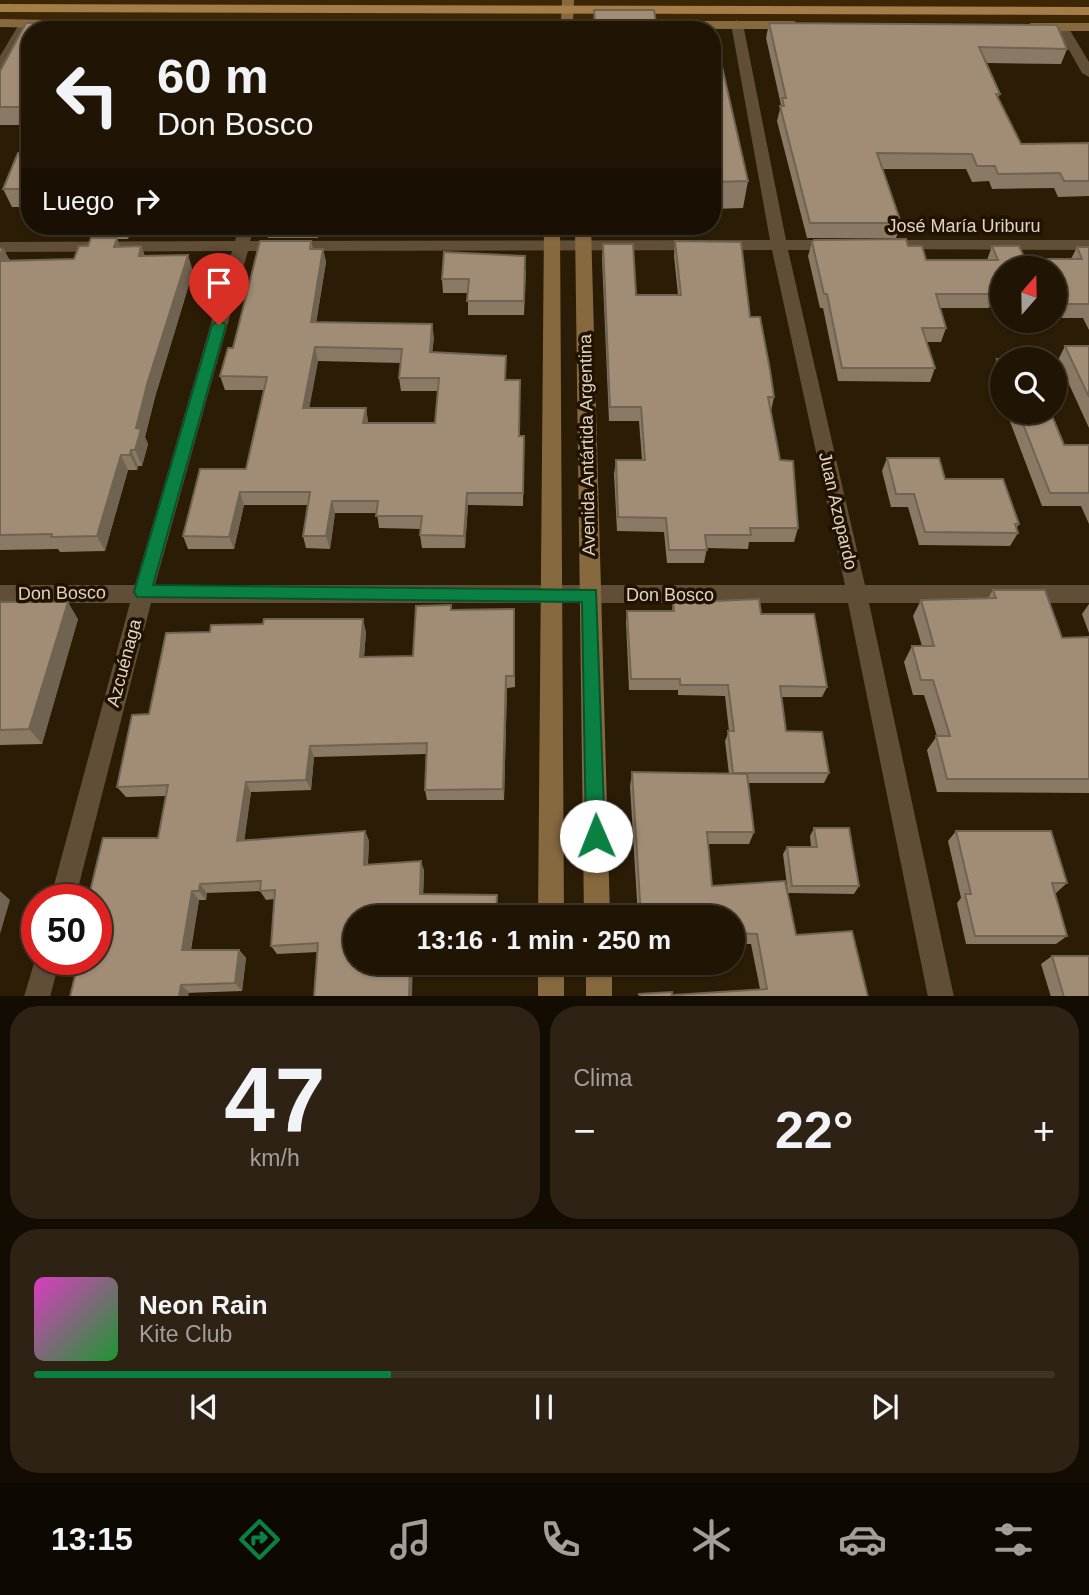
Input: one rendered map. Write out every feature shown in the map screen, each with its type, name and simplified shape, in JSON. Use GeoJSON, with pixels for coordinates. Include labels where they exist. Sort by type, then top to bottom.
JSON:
{"type":"FeatureCollection","features":[{"type":"Feature","properties":{"kind":"main road"},"geometry":{"type":"LineString","coordinates":[[0,8],[568,4],[1089,11]]}},
{"type":"Feature","properties":{"kind":"main road"},"geometry":{"type":"LineString","coordinates":[[0,23],[21,23]]}},
{"type":"Feature","properties":{"kind":"main road"},"geometry":{"type":"LineString","coordinates":[[721,24],[805,25]]}},
{"type":"Feature","properties":{"kind":"main road"},"geometry":{"type":"LineString","coordinates":[[1021,27],[1089,27]]}},
{"type":"Feature","properties":{"kind":"main road","name":"Avenida Antártida Argentina"},"geometry":{"type":"LineString","coordinates":[[551,905],[552,235]]}},
{"type":"Feature","properties":{"kind":"main road","name":"Avenida Antártida Argentina"},"geometry":{"type":"LineString","coordinates":[[583,235],[597,905]]}},
{"type":"Feature","properties":{"kind":"main road"},"geometry":{"type":"LineString","coordinates":[[551,975],[551,996]]}},
{"type":"Feature","properties":{"kind":"main road"},"geometry":{"type":"LineString","coordinates":[[598,975],[599,996]]}},
{"type":"Feature","properties":{"kind":"street","name":"Juan Azopardo"},"geometry":{"type":"LineString","coordinates":[[737,24],[779,245],[857,595],[941,996]]}},
{"type":"Feature","properties":{"kind":"street"},"geometry":{"type":"LineString","coordinates":[[1062,27],[1089,73]]}},
{"type":"Feature","properties":{"kind":"street"},"geometry":{"type":"LineString","coordinates":[[0,67],[21,30]]}},
{"type":"Feature","properties":{"kind":"street","name":"José María Uriburu"},"geometry":{"type":"LineString","coordinates":[[0,247],[244,235],[583,235],[779,245],[1089,245]]}},
{"type":"Feature","properties":{"kind":"street","name":"Azcuénaga"},"geometry":{"type":"LineString","coordinates":[[66,884],[143,592],[244,235]]}},
{"type":"Feature","properties":{"kind":"street","name":"Don Bosco"},"geometry":{"type":"LineString","coordinates":[[0,594],[1089,594]]}},
{"type":"Feature","properties":{"kind":"street"},"geometry":{"type":"LineString","coordinates":[[37,996],[43,975]]}},
{"type":"Feature","properties":{"kind":"shaded area"},"geometry":{"type":"Polygon","coordinates":[[[0,0],[1089,0],[1089,23],[0,20],[0,0]]]}},
{"type":"Feature","properties":{"kind":"building"},"geometry":{"type":"Polygon","coordinates":[[[594,10],[654,10],[656,21],[595,21],[594,10]]]}},
{"type":"Feature","properties":{"kind":"building"},"geometry":{"type":"Polygon","coordinates":[[[769,23],[1057,25],[1067,49],[979,47],[1000,94],[996,94],[1021,144],[1089,143],[1089,181],[1064,181],[1060,173],[998,174],[995,166],[977,166],[972,154],[877,153],[901,223],[810,223],[780,106],[784,106],[782,98],[786,98],[769,23]]]}},
{"type":"Feature","properties":{"kind":"building"},"geometry":{"type":"Polygon","coordinates":[[[21,32],[21,107],[0,107],[0,71],[21,32]]]}},
{"type":"Feature","properties":{"kind":"building"},"geometry":{"type":"Polygon","coordinates":[[[721,62],[748,181],[721,182],[721,62]]]}},
{"type":"Feature","properties":{"kind":"building"},"geometry":{"type":"Polygon","coordinates":[[[18,153],[21,153],[21,189],[3,189],[18,153]]]}},
{"type":"Feature","properties":{"kind":"building"},"geometry":{"type":"Polygon","coordinates":[[[91,238],[117,238],[114,247],[141,246],[139,256],[188,255],[148,381],[136,428],[141,429],[135,450],[131,450],[130,455],[121,455],[97,536],[0,535],[0,261],[74,259],[79,246],[88,246],[91,238]]]}},
{"type":"Feature","properties":{"kind":"building"},"geometry":{"type":"Polygon","coordinates":[[[906,239],[908,246],[922,246],[926,260],[990,260],[990,294],[936,294],[946,328],[922,328],[935,368],[842,368],[827,294],[824,294],[812,242],[906,239]]]}},
{"type":"Feature","properties":{"kind":"building"},"geometry":{"type":"Polygon","coordinates":[[[260,241],[311,241],[310,249],[323,249],[311,322],[432,324],[430,352],[506,356],[505,380],[520,380],[519,436],[524,436],[523,493],[467,493],[464,536],[420,535],[422,516],[376,516],[378,501],[332,501],[326,536],[303,536],[310,492],[240,492],[229,537],[183,536],[200,469],[246,469],[267,377],[220,376],[228,348],[233,348],[260,241]],[[315,347],[303,408],[366,408],[363,423],[435,423],[439,378],[399,378],[402,349],[315,347]]]}},
{"type":"Feature","properties":{"kind":"building"},"geometry":{"type":"Polygon","coordinates":[[[675,241],[741,242],[750,317],[760,317],[770,370],[774,397],[768,397],[780,460],[793,461],[798,528],[750,528],[751,535],[705,535],[707,550],[669,550],[666,518],[618,517],[616,460],[645,460],[641,407],[610,407],[603,244],[633,244],[636,295],[681,295],[675,241]]]}},
{"type":"Feature","properties":{"kind":"building"},"geometry":{"type":"Polygon","coordinates":[[[992,246],[1019,246],[1024,256],[996,256],[992,246]]]}},
{"type":"Feature","properties":{"kind":"building"},"geometry":{"type":"Polygon","coordinates":[[[1077,247],[1089,247],[1089,304],[1068,304],[1068,259],[1082,259],[1077,247]]]}},
{"type":"Feature","properties":{"kind":"building"},"geometry":{"type":"Polygon","coordinates":[[[444,252],[525,256],[524,301],[467,301],[469,279],[442,279],[444,252]]]}},
{"type":"Feature","properties":{"kind":"building"},"geometry":{"type":"Polygon","coordinates":[[[1089,346],[1089,397],[1067,347],[1089,346]]]}},
{"type":"Feature","properties":{"kind":"building"},"geometry":{"type":"Polygon","coordinates":[[[1023,424],[1055,424],[1064,445],[1089,445],[1089,493],[1050,493],[1023,424]]]}},
{"type":"Feature","properties":{"kind":"building"},"geometry":{"type":"Polygon","coordinates":[[[887,458],[939,458],[945,479],[1003,479],[1019,524],[1015,524],[1018,533],[925,532],[914,494],[896,494],[887,458]]]}},
{"type":"Feature","properties":{"kind":"building"},"geometry":{"type":"Polygon","coordinates":[[[993,590],[1045,590],[1062,638],[1089,637],[1089,779],[947,779],[936,736],[950,736],[933,680],[921,680],[912,646],[934,646],[921,600],[996,598],[993,590]]]}},
{"type":"Feature","properties":{"kind":"building"},"geometry":{"type":"Polygon","coordinates":[[[759,599],[761,614],[814,614],[827,687],[780,686],[786,731],[822,732],[829,773],[733,773],[728,731],[734,731],[728,685],[680,685],[680,679],[631,679],[627,611],[674,611],[673,603],[759,599]]]}},
{"type":"Feature","properties":{"kind":"building"},"geometry":{"type":"Polygon","coordinates":[[[0,602],[68,602],[29,729],[0,730],[0,602]]]}},
{"type":"Feature","properties":{"kind":"building"},"geometry":{"type":"Polygon","coordinates":[[[451,605],[451,610],[514,609],[514,676],[506,676],[503,789],[425,790],[427,743],[310,746],[306,780],[246,782],[237,841],[365,831],[364,865],[421,861],[420,894],[497,895],[497,905],[343,905],[343,975],[410,975],[409,996],[314,996],[318,943],[271,946],[275,890],[260,891],[261,881],[200,884],[199,891],[192,891],[182,950],[239,950],[235,983],[181,985],[179,996],[70,996],[75,975],[112,975],[112,884],[92,884],[103,838],[158,838],[168,785],[117,787],[132,715],[149,714],[166,633],[210,632],[211,625],[263,624],[264,619],[363,619],[360,657],[413,656],[416,606],[451,605]]]}},
{"type":"Feature","properties":{"kind":"building"},"geometry":{"type":"Polygon","coordinates":[[[632,772],[747,774],[754,832],[707,832],[712,886],[785,881],[796,935],[852,931],[868,996],[640,996],[639,994],[672,992],[672,995],[767,989],[757,934],[745,934],[745,905],[640,905],[632,772]]]}},
{"type":"Feature","properties":{"kind":"building"},"geometry":{"type":"Polygon","coordinates":[[[814,828],[849,828],[859,886],[792,886],[787,847],[817,847],[814,828]]]}},
{"type":"Feature","properties":{"kind":"building"},"geometry":{"type":"Polygon","coordinates":[[[956,831],[1051,831],[1067,883],[1052,883],[1067,936],[975,936],[965,894],[971,894],[956,831]]]}},
{"type":"Feature","properties":{"kind":"building"},"geometry":{"type":"Polygon","coordinates":[[[1052,956],[1089,956],[1089,996],[1064,996],[1052,956]]]}},
{"type":"Feature","properties":{"kind":"route"},"geometry":{"type":"LineString","coordinates":[[219,325],[143,592],[590,595],[596,836]]}}]}
